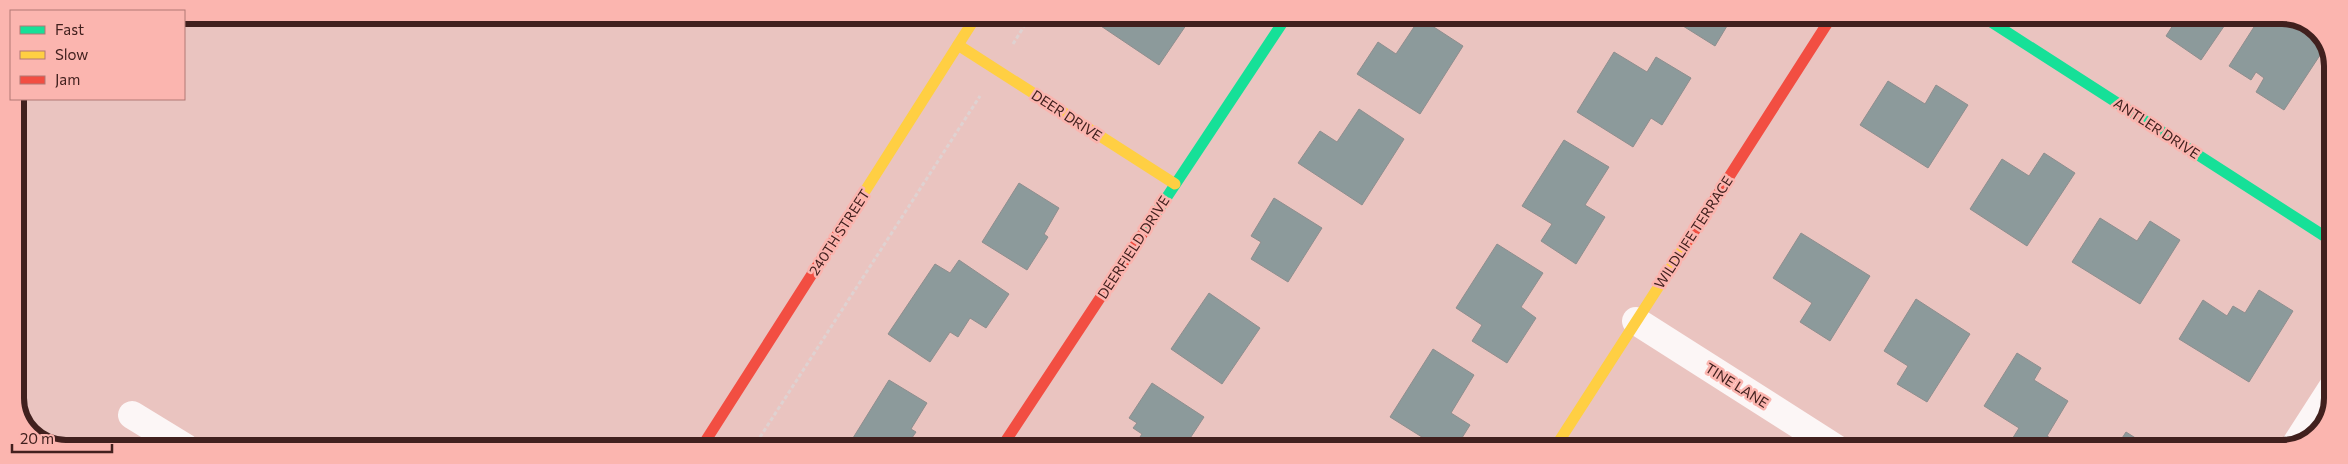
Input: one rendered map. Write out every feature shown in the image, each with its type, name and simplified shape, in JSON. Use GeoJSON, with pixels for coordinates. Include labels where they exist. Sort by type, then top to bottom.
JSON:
{"type":"FeatureCollection","features":[{"type":"Feature","properties":{"kind":"street","name":"240TH STREET"},"geometry":{"type":"LineString","coordinates":[[706,440],[972,24]]}},
{"type":"Feature","properties":{"kind":"street","name":"DEERFIELD DRIVE"},"geometry":{"type":"LineString","coordinates":[[1006,440],[1282,24]]}},
{"type":"Feature","properties":{"kind":"street","name":"WILDLIFE TERRACE"},"geometry":{"type":"LineString","coordinates":[[1560,440],[1827,24]]}},
{"type":"Feature","properties":{"kind":"street","name":"ANTLER DRIVE"},"geometry":{"type":"LineString","coordinates":[[1994,24],[2324,236]]}},
{"type":"Feature","properties":{"kind":"street","name":"DEER DRIVE"},"geometry":{"type":"LineString","coordinates":[[958,45],[1175,184]]}},
{"type":"Feature","properties":{"kind":"street","name":"TINE LANE"},"geometry":{"type":"LineString","coordinates":[[1636,321],[1823,440]]}},
{"type":"Feature","properties":{"kind":"street"},"geometry":{"type":"LineString","coordinates":[[2301,436],[2324,401]]}},
{"type":"Feature","properties":{"kind":"street"},"geometry":{"type":"LineString","coordinates":[[132,415],[173,440]]}},
{"type":"Feature","properties":{"kind":"path"},"geometry":{"type":"LineString","coordinates":[[758,440],[1025,24]]}},
{"type":"Feature","properties":{"kind":"building"},"geometry":{"type":"Polygon","coordinates":[[[1098,24],[1187,24],[1159,65],[1098,24]]]}},
{"type":"Feature","properties":{"kind":"building"},"geometry":{"type":"Polygon","coordinates":[[[1416,24],[1429,24],[1463,46],[1420,114],[1357,74],[1378,42],[1396,54],[1416,24]]]}},
{"type":"Feature","properties":{"kind":"building"},"geometry":{"type":"Polygon","coordinates":[[[1680,24],[1728,24],[1715,46],[1680,24]]]}},
{"type":"Feature","properties":{"kind":"building"},"geometry":{"type":"Polygon","coordinates":[[[2174,24],[2226,24],[2201,60],[2166,36],[2174,24]]]}},
{"type":"Feature","properties":{"kind":"building"},"geometry":{"type":"Polygon","coordinates":[[[2256,24],[2283,24],[2303,29],[2314,38],[2322,52],[2284,110],[2256,92],[2264,78],[2256,72],[2251,80],[2229,66],[2256,24]]]}},
{"type":"Feature","properties":{"kind":"building"},"geometry":{"type":"Polygon","coordinates":[[[1614,52],[1647,72],[1656,57],[1691,78],[1662,125],[1651,118],[1633,147],[1577,112],[1614,52]]]}},
{"type":"Feature","properties":{"kind":"building"},"geometry":{"type":"Polygon","coordinates":[[[1888,81],[1925,104],[1936,85],[1968,105],[1928,168],[1860,125],[1888,81]]]}},
{"type":"Feature","properties":{"kind":"building"},"geometry":{"type":"Polygon","coordinates":[[[1359,109],[1404,139],[1362,205],[1298,163],[1320,131],[1337,142],[1359,109]]]}},
{"type":"Feature","properties":{"kind":"building"},"geometry":{"type":"Polygon","coordinates":[[[1564,140],[1609,167],[1585,205],[1605,217],[1576,264],[1541,241],[1552,224],[1522,206],[1564,140]]]}},
{"type":"Feature","properties":{"kind":"building"},"geometry":{"type":"Polygon","coordinates":[[[2044,153],[2075,173],[2027,246],[1970,209],[2002,159],[2029,176],[2044,153]]]}},
{"type":"Feature","properties":{"kind":"building"},"geometry":{"type":"Polygon","coordinates":[[[1019,183],[1059,208],[1044,234],[1048,237],[1027,270],[982,242],[1019,183]]]}},
{"type":"Feature","properties":{"kind":"building"},"geometry":{"type":"Polygon","coordinates":[[[1274,198],[1322,228],[1288,282],[1251,259],[1261,242],[1251,236],[1274,198]]]}},
{"type":"Feature","properties":{"kind":"building"},"geometry":{"type":"Polygon","coordinates":[[[2100,218],[2137,241],[2150,221],[2180,240],[2140,304],[2072,262],[2100,218]]]}},
{"type":"Feature","properties":{"kind":"building"},"geometry":{"type":"Polygon","coordinates":[[[1801,233],[1870,276],[1830,341],[1800,322],[1812,303],[1773,278],[1801,233]]]}},
{"type":"Feature","properties":{"kind":"building"},"geometry":{"type":"Polygon","coordinates":[[[1497,244],[1543,273],[1521,307],[1536,318],[1507,363],[1472,341],[1482,325],[1456,308],[1497,244]]]}},
{"type":"Feature","properties":{"kind":"building"},"geometry":{"type":"Polygon","coordinates":[[[959,260],[1009,294],[986,328],[970,318],[958,337],[950,332],[930,362],[888,334],[935,264],[950,273],[959,260]]]}},
{"type":"Feature","properties":{"kind":"building"},"geometry":{"type":"Polygon","coordinates":[[[2259,290],[2293,311],[2249,382],[2179,339],[2203,300],[2227,316],[2233,306],[2245,313],[2259,290]]]}},
{"type":"Feature","properties":{"kind":"building"},"geometry":{"type":"Polygon","coordinates":[[[1209,293],[1260,328],[1222,384],[1171,349],[1209,293]]]}},
{"type":"Feature","properties":{"kind":"building"},"geometry":{"type":"Polygon","coordinates":[[[1916,299],[1970,334],[1927,402],[1897,384],[1908,366],[1884,351],[1916,299]]]}},
{"type":"Feature","properties":{"kind":"building"},"geometry":{"type":"Polygon","coordinates":[[[1433,349],[1474,375],[1451,413],[1470,425],[1461,440],[1427,440],[1390,417],[1433,349]]]}},
{"type":"Feature","properties":{"kind":"building"},"geometry":{"type":"Polygon","coordinates":[[[2017,353],[2041,368],[2034,380],[2068,401],[2047,436],[2053,440],[2012,440],[2019,428],[1984,406],[2017,353]]]}},
{"type":"Feature","properties":{"kind":"building"},"geometry":{"type":"Polygon","coordinates":[[[889,380],[927,403],[911,429],[916,432],[910,440],[856,440],[853,438],[889,380]]]}},
{"type":"Feature","properties":{"kind":"building"},"geometry":{"type":"Polygon","coordinates":[[[1152,383],[1204,417],[1189,440],[1138,440],[1142,434],[1133,428],[1137,423],[1129,418],[1152,383]]]}},
{"type":"Feature","properties":{"kind":"building"},"geometry":{"type":"Polygon","coordinates":[[[2126,432],[2139,440],[2121,440],[2126,432]]]}},
{"type":"Feature","properties":{"kind":"traffic: fast"},"geometry":{"type":"LineString","coordinates":[[1143,233],[1282,24]]}},
{"type":"Feature","properties":{"kind":"traffic: fast"},"geometry":{"type":"LineString","coordinates":[[1994,24],[2324,236]]}},
{"type":"Feature","properties":{"kind":"traffic: slow"},"geometry":{"type":"LineString","coordinates":[[853,210],[971,24]]}},
{"type":"Feature","properties":{"kind":"traffic: slow"},"geometry":{"type":"LineString","coordinates":[[958,45],[1175,184]]}},
{"type":"Feature","properties":{"kind":"traffic: slow"},"geometry":{"type":"LineString","coordinates":[[1560,440],[1688,241]]}},
{"type":"Feature","properties":{"kind":"traffic: jam"},"geometry":{"type":"LineString","coordinates":[[1688,241],[1827,24]]}},
{"type":"Feature","properties":{"kind":"traffic: jam"},"geometry":{"type":"LineString","coordinates":[[706,440],[853,210]]}},
{"type":"Feature","properties":{"kind":"traffic: jam"},"geometry":{"type":"LineString","coordinates":[[1006,440],[1143,233]]}}]}
